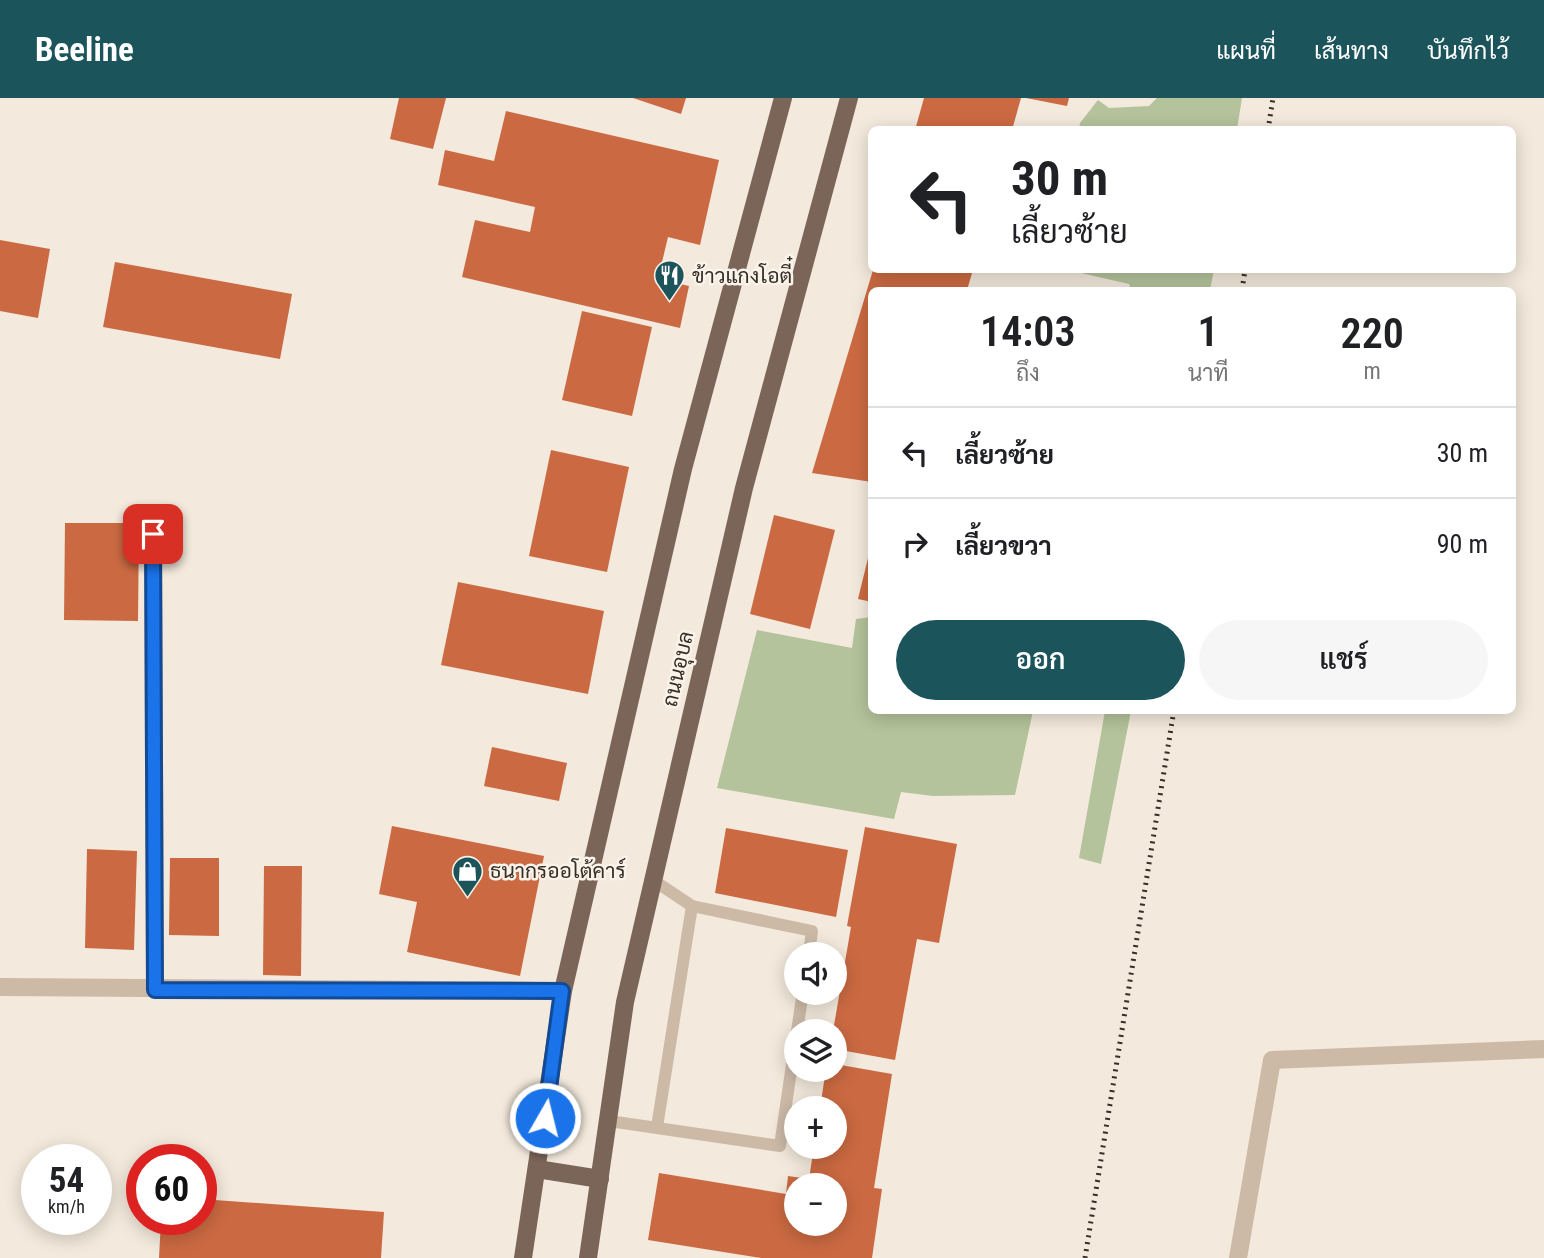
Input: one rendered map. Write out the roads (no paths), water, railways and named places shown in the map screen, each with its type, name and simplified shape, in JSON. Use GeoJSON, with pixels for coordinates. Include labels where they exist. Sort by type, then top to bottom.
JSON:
{"type":"FeatureCollection","features":[{"type":"Feature","properties":{"kind":"main road","name":"ถนนอุบล"},"geometry":{"type":"LineString","coordinates":[[523,1258],[562,991],[674,508],[783,98]]}},
{"type":"Feature","properties":{"kind":"main road","name":"ถนนอุบล"},"geometry":{"type":"LineString","coordinates":[[588,1258],[625,1002],[735,524],[849,98]]}},
{"type":"Feature","properties":{"kind":"main road"},"geometry":{"type":"LineString","coordinates":[[537,1169],[600,1179]]}},
{"type":"Feature","properties":{"kind":"street"},"geometry":{"type":"LineString","coordinates":[[153,534],[155,990]]}},
{"type":"Feature","properties":{"kind":"street"},"geometry":{"type":"LineString","coordinates":[[0,987],[562,991]]}},
{"type":"Feature","properties":{"kind":"street"},"geometry":{"type":"LineString","coordinates":[[1238,1258],[1272,1060],[1544,1049]]}},
{"type":"Feature","properties":{"kind":"lane"},"geometry":{"type":"LineString","coordinates":[[653,880],[692,906],[813,931],[811,942]]}},
{"type":"Feature","properties":{"kind":"lane"},"geometry":{"type":"LineString","coordinates":[[657,1128],[692,906]]}},
{"type":"Feature","properties":{"kind":"lane"},"geometry":{"type":"LineString","coordinates":[[609,1121],[780,1146],[789,1082]]}},
{"type":"Feature","properties":{"kind":"railway"},"geometry":{"type":"LineString","coordinates":[[1269,126],[1273,98]]}},
{"type":"Feature","properties":{"kind":"railway"},"geometry":{"type":"LineString","coordinates":[[1242,287],[1245,273]]}},
{"type":"Feature","properties":{"kind":"railway"},"geometry":{"type":"LineString","coordinates":[[1085,1258],[1173,714]]}},
{"type":"Feature","properties":{"kind":"place","name":"ข้าวแกงโอตี๋"},"geometry":{"type":"Point","coordinates":[669,303]}},
{"type":"Feature","properties":{"kind":"place","name":"ธนากรออโต้คาร์"},"geometry":{"type":"Point","coordinates":[467,898]}}]}
